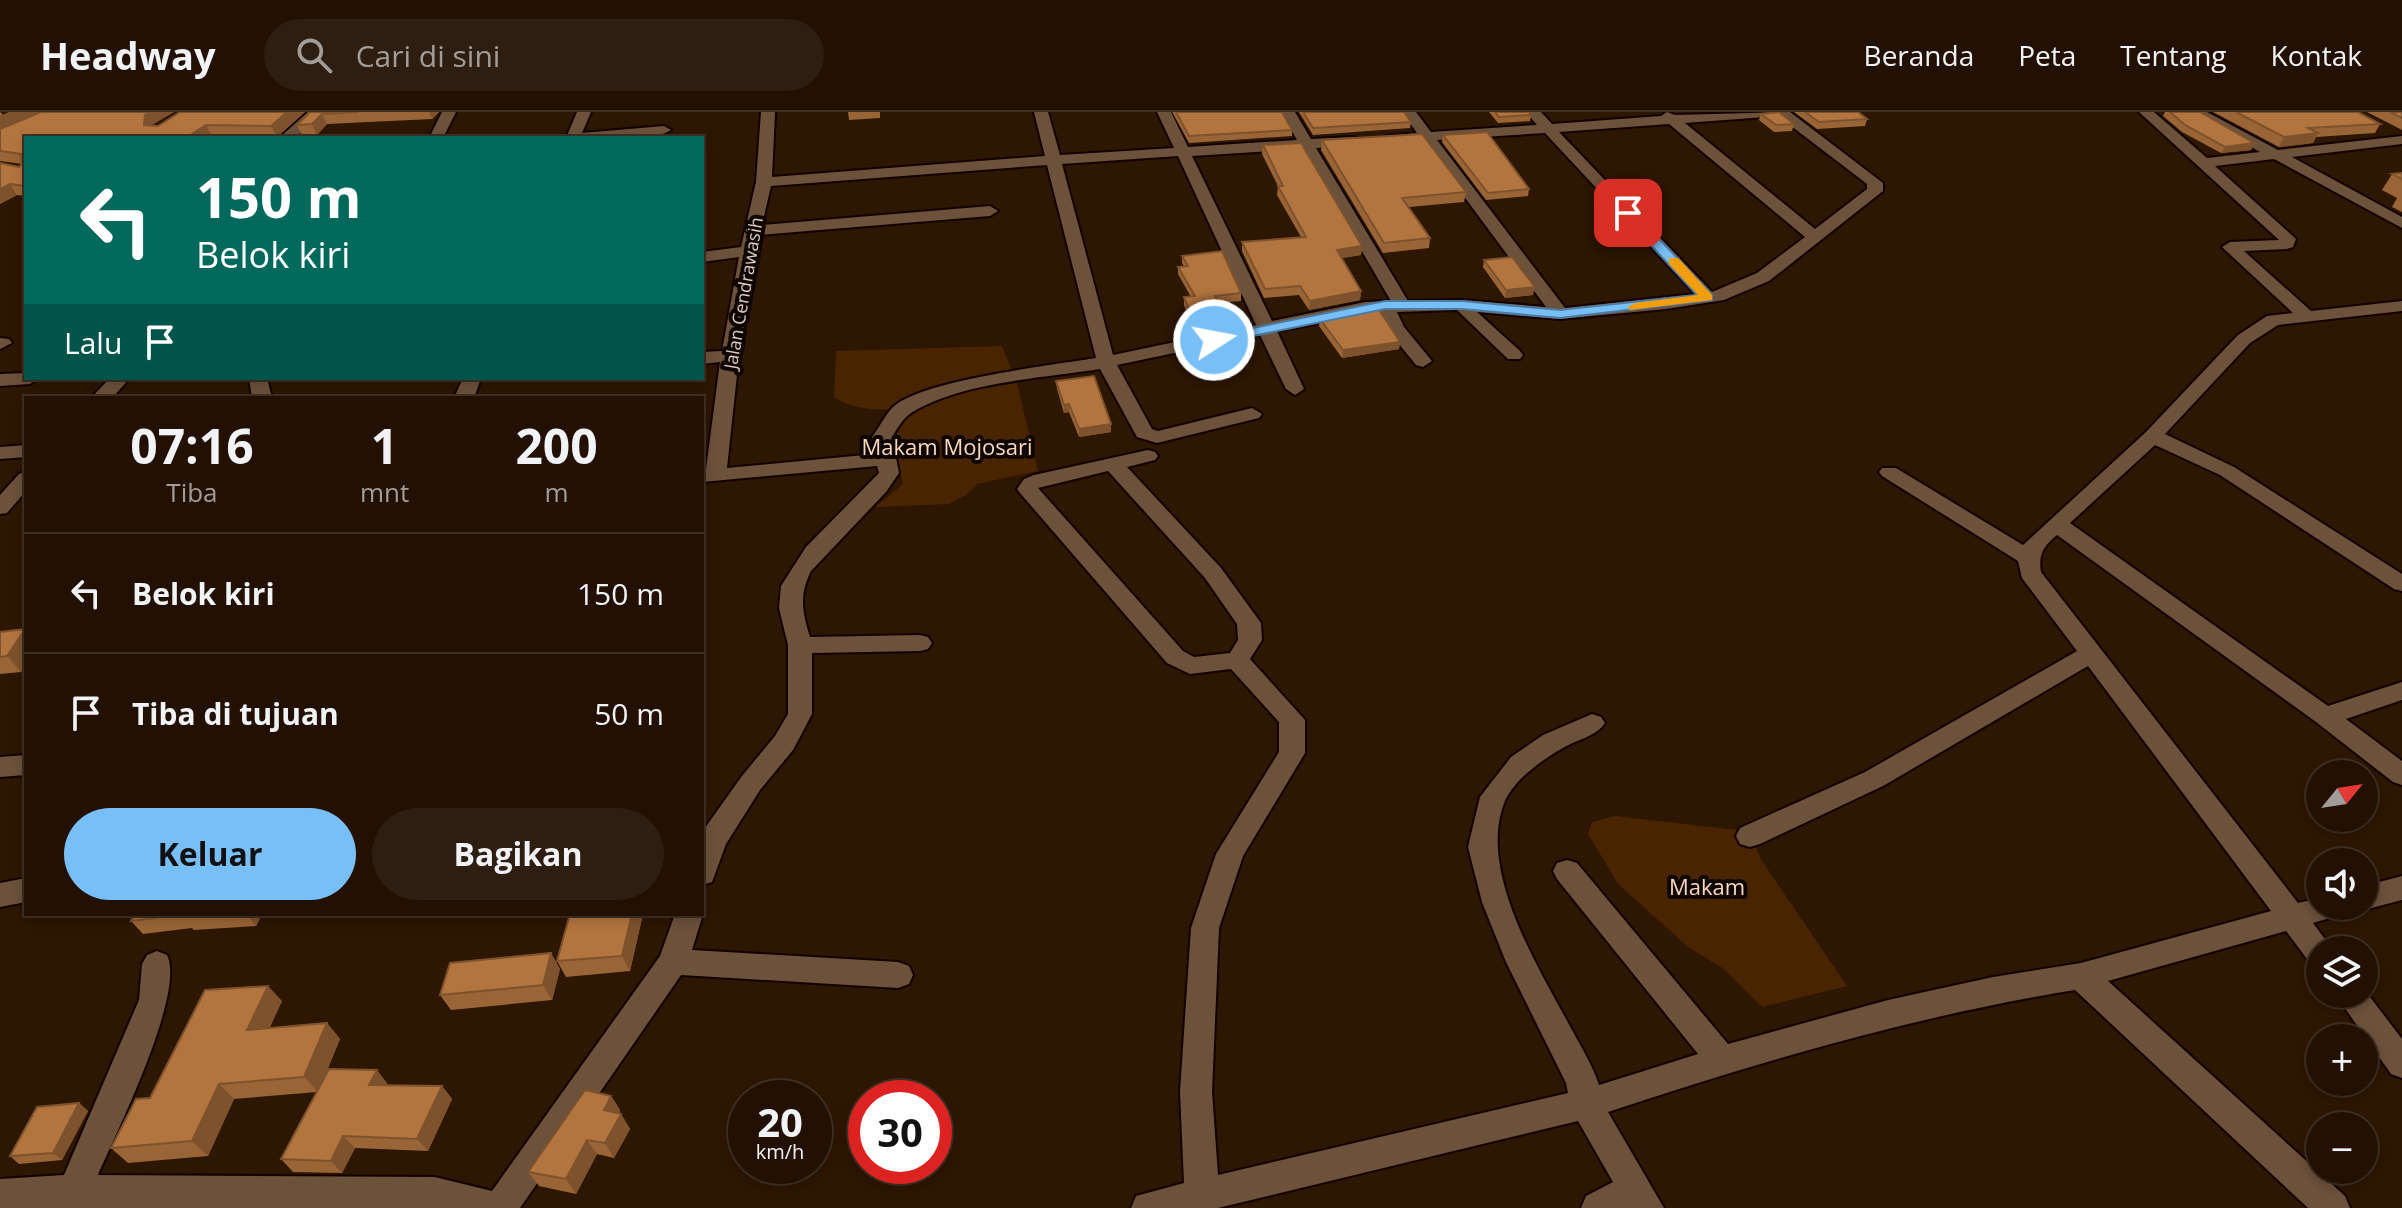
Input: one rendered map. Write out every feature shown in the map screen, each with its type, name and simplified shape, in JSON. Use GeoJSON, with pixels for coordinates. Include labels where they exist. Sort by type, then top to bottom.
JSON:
{"type":"FeatureCollection","features":[{"type":"Feature","properties":{"kind":"street"},"geometry":{"type":"LineString","coordinates":[[288,136],[316,112]]}},
{"type":"Feature","properties":{"kind":"street"},"geometry":{"type":"LineString","coordinates":[[437,136],[449,112]]}},
{"type":"Feature","properties":{"kind":"street"},"geometry":{"type":"LineString","coordinates":[[575,136],[584,112]]}},
{"type":"Feature","properties":{"kind":"street"},"geometry":{"type":"LineString","coordinates":[[768,112],[778,112]]}},
{"type":"Feature","properties":{"kind":"street","name":"Jalan Cendrawasih"},"geometry":{"type":"LineString","coordinates":[[709,476],[745,285],[748,251],[764,182],[768,112]]}},
{"type":"Feature","properties":{"kind":"street"},"geometry":{"type":"LineString","coordinates":[[1041,112],[1106,362],[1144,433],[1149,437],[1252,414]]}},
{"type":"Feature","properties":{"kind":"street"},"geometry":{"type":"LineString","coordinates":[[1164,112],[1295,389]]}},
{"type":"Feature","properties":{"kind":"street"},"geometry":{"type":"LineString","coordinates":[[1288,112],[1393,305],[1396,329],[1423,361]]}},
{"type":"Feature","properties":{"kind":"street"},"geometry":{"type":"LineString","coordinates":[[1409,112],[1560,314]]}},
{"type":"Feature","properties":{"kind":"street"},"geometry":{"type":"LineString","coordinates":[[1533,112],[1707,297]]}},
{"type":"Feature","properties":{"kind":"street"},"geometry":{"type":"LineString","coordinates":[[707,842],[784,743],[800,714],[800,645],[789,601],[796,577],[820,547],[879,491],[889,473],[882,437],[901,410],[931,396],[975,384],[1106,362],[1393,305],[1462,305],[1560,314],[1707,297],[1763,277],[1875,191],[1875,183],[1780,112],[1052,159],[764,182]]}},
{"type":"Feature","properties":{"kind":"street"},"geometry":{"type":"LineString","coordinates":[[2146,112],[2288,239],[2287,244],[2277,247],[2233,245],[2230,251],[2305,314]]}},
{"type":"Feature","properties":{"kind":"street"},"geometry":{"type":"LineString","coordinates":[[2197,112],[2402,223]]}},
{"type":"Feature","properties":{"kind":"street"},"geometry":{"type":"LineString","coordinates":[[1669,117],[1814,236]]}},
{"type":"Feature","properties":{"kind":"street"},"geometry":{"type":"LineString","coordinates":[[2376,126],[2402,139]]}},
{"type":"Feature","properties":{"kind":"street"},"geometry":{"type":"LineString","coordinates":[[596,136],[664,130]]}},
{"type":"Feature","properties":{"kind":"street"},"geometry":{"type":"LineString","coordinates":[[2205,163],[2402,139]]}},
{"type":"Feature","properties":{"kind":"street"},"geometry":{"type":"LineString","coordinates":[[752,231],[990,211]]}},
{"type":"Feature","properties":{"kind":"street"},"geometry":{"type":"LineString","coordinates":[[704,257],[748,251]]}},
{"type":"Feature","properties":{"kind":"street"},"geometry":{"type":"LineString","coordinates":[[1462,305],[1475,321],[1514,355]]}},
{"type":"Feature","properties":{"kind":"street"},"geometry":{"type":"LineString","coordinates":[[2306,936],[2030,573],[2027,557],[2032,545],[2153,436],[2244,339],[2273,320],[2305,314],[2402,306]]}},
{"type":"Feature","properties":{"kind":"street"},"geometry":{"type":"LineString","coordinates":[[704,358],[730,356]]}},
{"type":"Feature","properties":{"kind":"street"},"geometry":{"type":"LineString","coordinates":[[0,380],[24,378]]}},
{"type":"Feature","properties":{"kind":"street"},"geometry":{"type":"LineString","coordinates":[[103,396],[119,380]]}},
{"type":"Feature","properties":{"kind":"street"},"geometry":{"type":"LineString","coordinates":[[2153,436],[2227,471],[2402,584]]}},
{"type":"Feature","properties":{"kind":"street"},"geometry":{"type":"LineString","coordinates":[[0,453],[24,451]]}},
{"type":"Feature","properties":{"kind":"street"},"geometry":{"type":"LineString","coordinates":[[1112,463],[1213,573],[1249,623],[1250,640],[1237,660],[1190,666],[1175,657],[1027,489],[1031,483],[1041,479],[1112,463],[1148,456]]}},
{"type":"Feature","properties":{"kind":"street"},"geometry":{"type":"LineString","coordinates":[[709,476],[885,459]]}},
{"type":"Feature","properties":{"kind":"street"},"geometry":{"type":"LineString","coordinates":[[1889,472],[2027,557]]}},
{"type":"Feature","properties":{"kind":"street"},"geometry":{"type":"LineString","coordinates":[[0,508],[24,480]]}},
{"type":"Feature","properties":{"kind":"street"},"geometry":{"type":"LineString","coordinates":[[2057,524],[2325,716],[2402,775]]}},
{"type":"Feature","properties":{"kind":"street"},"geometry":{"type":"LineString","coordinates":[[800,645],[920,643]]}},
{"type":"Feature","properties":{"kind":"street"},"geometry":{"type":"LineString","coordinates":[[1750,836],[1874,779],[2092,653]]}},
{"type":"Feature","properties":{"kind":"street"},"geometry":{"type":"LineString","coordinates":[[1202,1195],[1196,1092],[1205,928],[1230,854],[1292,753],[1292,720],[1237,660]]}},
{"type":"Feature","properties":{"kind":"street"},"geometry":{"type":"LineString","coordinates":[[2325,716],[2402,691]]}},
{"type":"Feature","properties":{"kind":"street"},"geometry":{"type":"LineString","coordinates":[[1592,723],[1552,742],[1520,764],[1493,797],[1482,847],[1496,902],[1521,962],[1582,1081],[1586,1104],[1642,1198],[1598,1208]]}},
{"type":"Feature","properties":{"kind":"street"},"geometry":{"type":"LineString","coordinates":[[0,767],[24,765]]}},
{"type":"Feature","properties":{"kind":"street"},"geometry":{"type":"LineString","coordinates":[[1567,871],[1722,1060]]}},
{"type":"Feature","properties":{"kind":"street"},"geometry":{"type":"LineString","coordinates":[[2378,894],[2402,888]]}},
{"type":"Feature","properties":{"kind":"street"},"geometry":{"type":"LineString","coordinates":[[0,895],[24,890]]}},
{"type":"Feature","properties":{"kind":"street"},"geometry":{"type":"LineString","coordinates":[[1148,1208],[1586,1104],[1722,1060],[1888,1013],[1993,990],[2081,976],[2306,913]]}},
{"type":"Feature","properties":{"kind":"street"},"geometry":{"type":"LineString","coordinates":[[0,1196],[74,1191],[435,1194],[497,1208],[673,962],[688,916]]}},
{"type":"Feature","properties":{"kind":"street"},"geometry":{"type":"LineString","coordinates":[[673,962],[898,975]]}},
{"type":"Feature","properties":{"kind":"street"},"geometry":{"type":"LineString","coordinates":[[74,1191],[154,1000],[157,964]]}},
{"type":"Feature","properties":{"kind":"street"},"geometry":{"type":"LineString","coordinates":[[2081,976],[2333,1208]]}},
{"type":"Feature","properties":{"kind":"street"},"geometry":{"type":"LineString","coordinates":[[2360,1008],[2402,1064]]}},
{"type":"Feature","properties":{"kind":"green space","name":"Makam Mojosari"},"geometry":{"type":"Polygon","coordinates":[[[1002,346],[1014,375],[947,397],[899,408],[875,409],[854,406],[834,397],[836,351],[1002,346]]]}},
{"type":"Feature","properties":{"kind":"green space","name":"Makam Mojosari"},"geometry":{"type":"Polygon","coordinates":[[[1017,383],[1038,471],[977,484],[966,495],[948,504],[875,507],[903,484],[895,447],[899,429],[909,415],[942,397],[1017,383]]]}},
{"type":"Feature","properties":{"kind":"green space","name":"Makam"},"geometry":{"type":"Polygon","coordinates":[[[1615,816],[1737,830],[1754,842],[1762,861],[1847,986],[1762,1007],[1724,969],[1688,947],[1618,884],[1588,834],[1592,822],[1615,816]]]}},
{"type":"Feature","properties":{"kind":"building"},"geometry":{"type":"Polygon","coordinates":[[[41,112],[150,112],[145,115],[144,125],[158,126],[180,112],[287,112],[271,126],[206,125],[189,136],[24,136],[24,186],[10,184],[0,189],[0,163],[19,167],[22,164],[21,154],[0,151],[0,129],[41,112]]]}},
{"type":"Feature","properties":{"kind":"building"},"geometry":{"type":"Polygon","coordinates":[[[310,112],[358,112],[322,114],[312,124],[297,125],[310,112]]]}},
{"type":"Feature","properties":{"kind":"building"},"geometry":{"type":"Polygon","coordinates":[[[1176,112],[1282,112],[1292,130],[1189,136],[1176,112]]]}},
{"type":"Feature","properties":{"kind":"building"},"geometry":{"type":"Polygon","coordinates":[[[1303,112],[1404,112],[1411,122],[1313,128],[1303,112]]]}},
{"type":"Feature","properties":{"kind":"building"},"geometry":{"type":"Polygon","coordinates":[[[1495,112],[1529,112],[1531,115],[1499,117],[1495,112]]]}},
{"type":"Feature","properties":{"kind":"building"},"geometry":{"type":"Polygon","coordinates":[[[1779,112],[1794,124],[1776,125],[1761,114],[1779,112]]]}},
{"type":"Feature","properties":{"kind":"building"},"geometry":{"type":"Polygon","coordinates":[[[1805,112],[1858,112],[1867,119],[1819,122],[1805,112]]]}},
{"type":"Feature","properties":{"kind":"building"},"geometry":{"type":"Polygon","coordinates":[[[2170,112],[2200,112],[2254,143],[2225,147],[2185,125],[2170,112]]]}},
{"type":"Feature","properties":{"kind":"building"},"geometry":{"type":"Polygon","coordinates":[[[2236,112],[2358,112],[2380,124],[2308,128],[2318,133],[2284,137],[2236,112]]]}},
{"type":"Feature","properties":{"kind":"building"},"geometry":{"type":"Polygon","coordinates":[[[1487,132],[1529,189],[1488,193],[1443,135],[1487,132]]]}},
{"type":"Feature","properties":{"kind":"building"},"geometry":{"type":"Polygon","coordinates":[[[1422,134],[1466,192],[1402,198],[1430,238],[1384,243],[1322,140],[1422,134]]]}},
{"type":"Feature","properties":{"kind":"building"},"geometry":{"type":"Polygon","coordinates":[[[1301,143],[1362,246],[1337,250],[1361,291],[1310,301],[1300,286],[1265,289],[1242,242],[1306,237],[1278,186],[1283,186],[1263,145],[1301,143]]]}},
{"type":"Feature","properties":{"kind":"building"},"geometry":{"type":"Polygon","coordinates":[[[1222,251],[1241,293],[1215,296],[1226,321],[1196,327],[1184,297],[1195,296],[1178,267],[1188,266],[1182,256],[1222,251]]]}},
{"type":"Feature","properties":{"kind":"building"},"geometry":{"type":"Polygon","coordinates":[[[1512,257],[1535,287],[1506,290],[1484,260],[1512,257]]]}},
{"type":"Feature","properties":{"kind":"building"},"geometry":{"type":"Polygon","coordinates":[[[1378,308],[1400,342],[1343,350],[1320,319],[1378,308]]]}},
{"type":"Feature","properties":{"kind":"building"},"geometry":{"type":"Polygon","coordinates":[[[1233,332],[1241,351],[1209,356],[1202,338],[1233,332]]]}},
{"type":"Feature","properties":{"kind":"building"},"geometry":{"type":"Polygon","coordinates":[[[1094,376],[1111,424],[1079,429],[1069,404],[1064,405],[1056,381],[1094,376]]]}},
{"type":"Feature","properties":{"kind":"building"},"geometry":{"type":"Polygon","coordinates":[[[24,629],[7,656],[0,657],[0,632],[24,629]]]}},
{"type":"Feature","properties":{"kind":"building"},"geometry":{"type":"Polygon","coordinates":[[[134,916],[169,916],[131,921],[134,916]]]}},
{"type":"Feature","properties":{"kind":"building"},"geometry":{"type":"Polygon","coordinates":[[[569,916],[632,916],[622,956],[557,961],[569,916]]]}},
{"type":"Feature","properties":{"kind":"building"},"geometry":{"type":"Polygon","coordinates":[[[551,953],[543,985],[440,995],[450,963],[551,953]]]}},
{"type":"Feature","properties":{"kind":"building"},"geometry":{"type":"Polygon","coordinates":[[[268,986],[247,1030],[327,1023],[304,1077],[219,1084],[192,1141],[111,1148],[136,1099],[150,1098],[205,990],[268,986]]]}},
{"type":"Feature","properties":{"kind":"building"},"geometry":{"type":"Polygon","coordinates":[[[329,1069],[377,1070],[369,1085],[442,1086],[417,1139],[343,1136],[331,1161],[281,1159],[329,1069]]]}},
{"type":"Feature","properties":{"kind":"building"},"geometry":{"type":"Polygon","coordinates":[[[585,1090],[611,1096],[604,1110],[621,1114],[605,1143],[587,1140],[566,1179],[528,1172],[585,1090]]]}},
{"type":"Feature","properties":{"kind":"building"},"geometry":{"type":"Polygon","coordinates":[[[79,1103],[53,1153],[10,1156],[37,1107],[79,1103]]]}},
{"type":"Feature","properties":{"kind":"slow traffic"},"geometry":{"type":"LineString","coordinates":[[1635,307],[1707,297],[1673,261]]}},
{"type":"Feature","properties":{"kind":"route"},"geometry":{"type":"LineString","coordinates":[[1214,340],[1385,305],[1462,305],[1560,314],[1707,297],[1628,213]]}}]}
